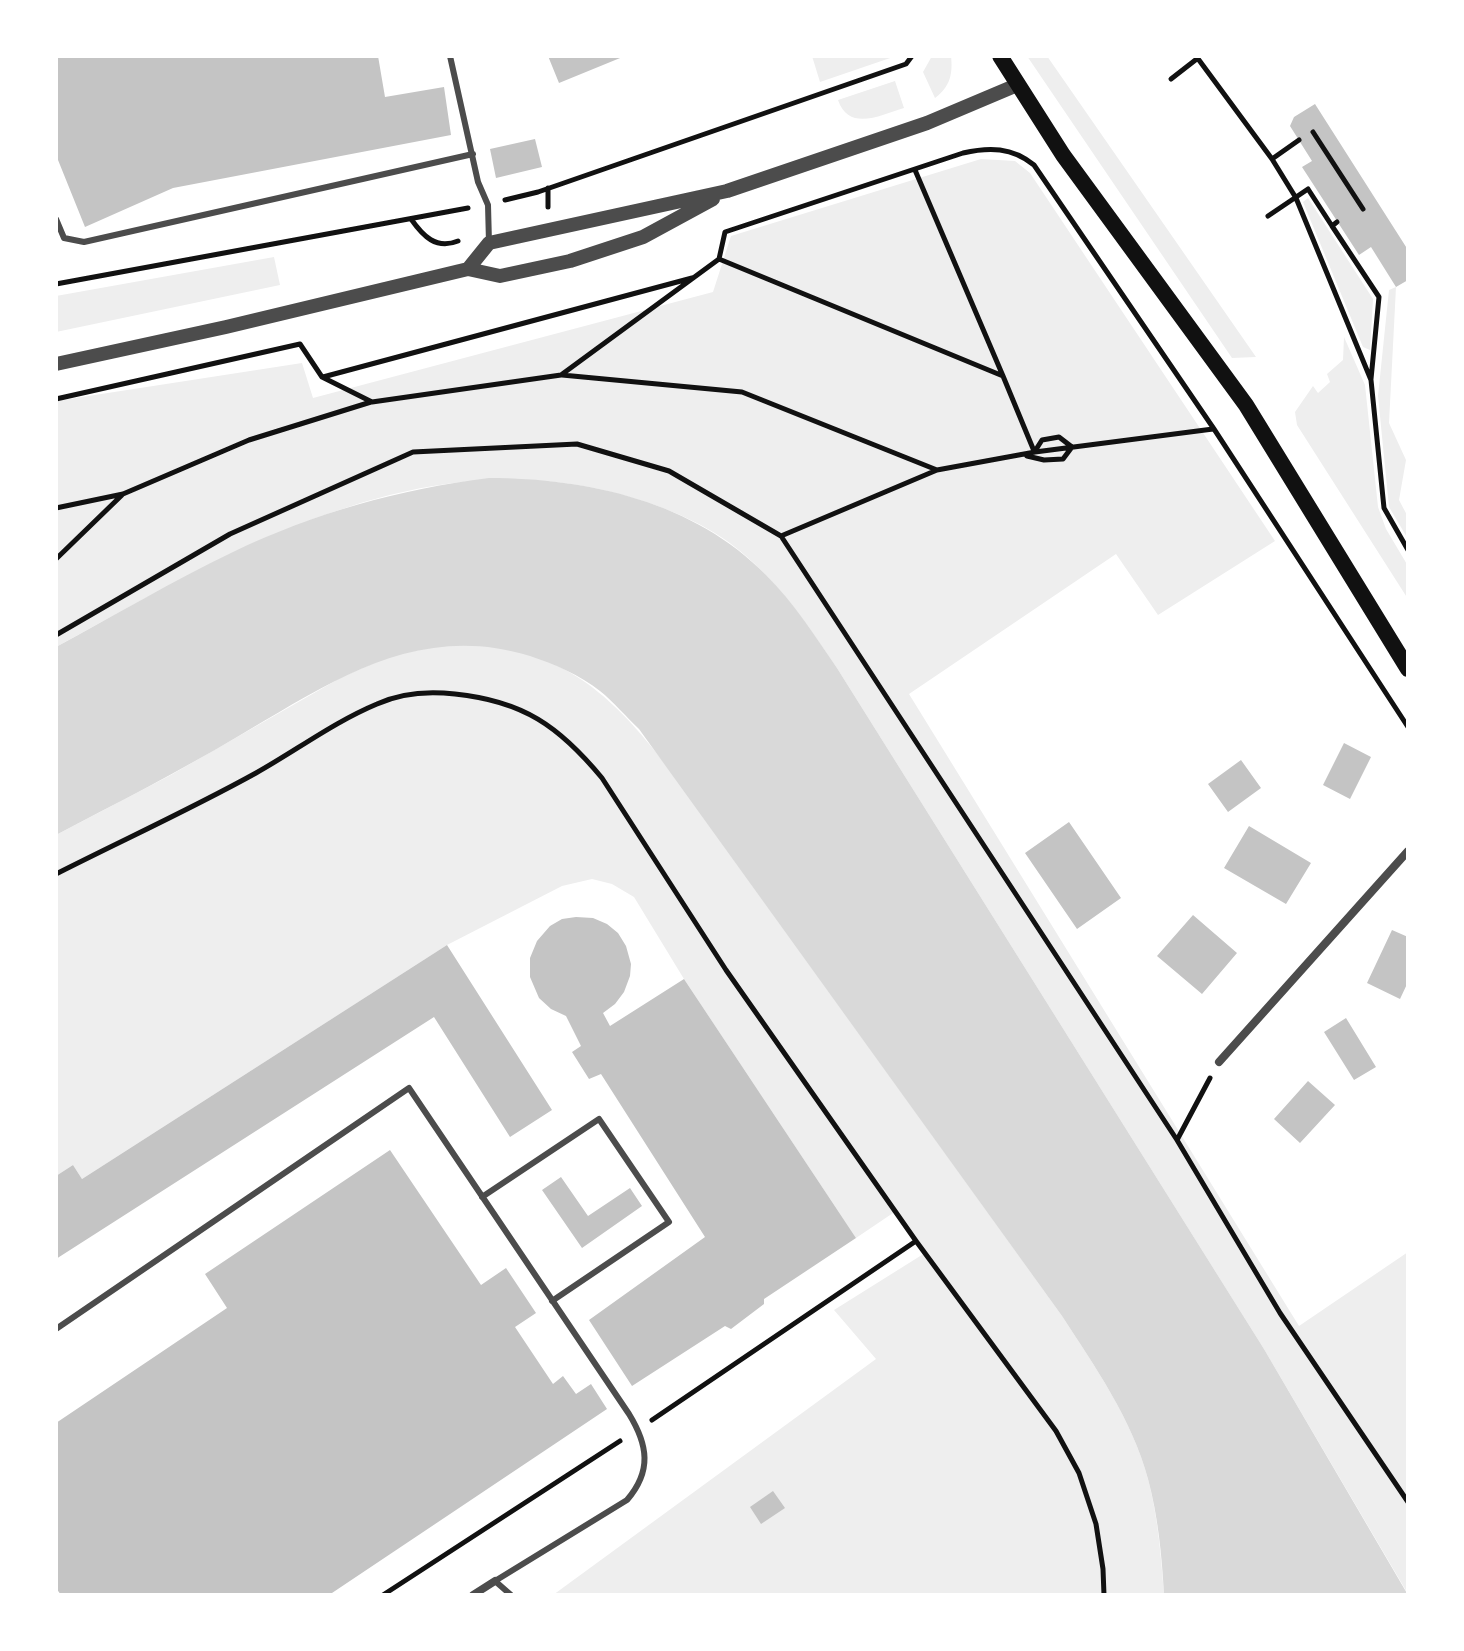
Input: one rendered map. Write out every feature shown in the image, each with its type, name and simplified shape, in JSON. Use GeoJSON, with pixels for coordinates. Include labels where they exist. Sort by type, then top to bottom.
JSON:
{"type":"FeatureCollection","features":[{"type":"Feature","properties":{"kind":"main road"},"geometry":{"type":"LineString","coordinates":[[1000,56],[1063,155],[1246,405],[1408,669]]}},
{"type":"Feature","properties":{"kind":"street"},"geometry":{"type":"LineString","coordinates":[[468,269],[489,243],[727,191],[927,123],[1017,85]]}},
{"type":"Feature","properties":{"kind":"street"},"geometry":{"type":"LineString","coordinates":[[56,364],[468,269],[500,276],[570,261],[643,237],[727,191]]}},
{"type":"Feature","properties":{"kind":"street"},"geometry":{"type":"LineString","coordinates":[[1219,1062],[1408,851]]}},
{"type":"Feature","properties":{"kind":"street"},"geometry":{"type":"LineString","coordinates":[[473,1595],[495,1581]]}},
{"type":"Feature","properties":{"kind":"lane"},"geometry":{"type":"LineString","coordinates":[[450,56],[478,182],[488,205],[489,243]]}},
{"type":"Feature","properties":{"kind":"lane"},"geometry":{"type":"LineString","coordinates":[[56,219],[64,238],[84,242],[473,154]]}},
{"type":"Feature","properties":{"kind":"lane"},"geometry":{"type":"LineString","coordinates":[[56,1329],[409,1088],[638,1429],[646,1462],[640,1486],[627,1500],[495,1581],[511,1595]]}},
{"type":"Feature","properties":{"kind":"lane"},"geometry":{"type":"LineString","coordinates":[[482,1197],[599,1119],[669,1222],[552,1301]]}},
{"type":"Feature","properties":{"kind":"path"},"geometry":{"type":"LineString","coordinates":[[1171,79],[1197,57],[1272,159],[1296,198],[1371,380]]}},
{"type":"Feature","properties":{"kind":"path"},"geometry":{"type":"LineString","coordinates":[[1313,132],[1363,209]]}},
{"type":"Feature","properties":{"kind":"path"},"geometry":{"type":"LineString","coordinates":[[1272,159],[1299,140]]}},
{"type":"Feature","properties":{"kind":"path"},"geometry":{"type":"LineString","coordinates":[[561,375],[719,259],[725,232],[981,149],[1005,149],[1023,156],[1034,165],[1214,429],[1408,727]]}},
{"type":"Feature","properties":{"kind":"path"},"geometry":{"type":"LineString","coordinates":[[915,170],[1035,452]]}},
{"type":"Feature","properties":{"kind":"path"},"geometry":{"type":"LineString","coordinates":[[1268,216],[1308,189],[1335,224],[1379,297],[1371,380],[1384,508],[1408,550]]}},
{"type":"Feature","properties":{"kind":"path"},"geometry":{"type":"LineString","coordinates":[[473,207],[473,217]]}},
{"type":"Feature","properties":{"kind":"path"},"geometry":{"type":"LineString","coordinates":[[411,219],[423,235],[438,244],[454,244],[465,237]]}},
{"type":"Feature","properties":{"kind":"path"},"geometry":{"type":"LineString","coordinates":[[719,259],[1003,376]]}},
{"type":"Feature","properties":{"kind":"path"},"geometry":{"type":"LineString","coordinates":[[322,377],[694,277]]}},
{"type":"Feature","properties":{"kind":"path"},"geometry":{"type":"LineString","coordinates":[[56,399],[300,344],[322,377],[372,402]]}},
{"type":"Feature","properties":{"kind":"path"},"geometry":{"type":"LineString","coordinates":[[56,508],[123,494],[249,440],[372,402],[561,375],[742,392],[937,470]]}},
{"type":"Feature","properties":{"kind":"path"},"geometry":{"type":"LineString","coordinates":[[781,536],[937,470],[1035,452],[1214,429]]}},
{"type":"Feature","properties":{"kind":"path"},"geometry":{"type":"LineString","coordinates":[[1035,452],[1042,440],[1059,437],[1072,447]]}},
{"type":"Feature","properties":{"kind":"path"},"geometry":{"type":"LineString","coordinates":[[56,635],[230,534],[413,452],[577,444],[669,471],[781,536],[1177,1140],[1280,1313],[1408,1502]]}},
{"type":"Feature","properties":{"kind":"path"},"geometry":{"type":"LineString","coordinates":[[1022,455],[1044,460],[1063,459],[1072,447]]}},
{"type":"Feature","properties":{"kind":"path"},"geometry":{"type":"LineString","coordinates":[[56,559],[123,494]]}},
{"type":"Feature","properties":{"kind":"path"},"geometry":{"type":"LineString","coordinates":[[56,874],[258,772],[342,720],[381,702],[415,693],[474,696],[502,702],[557,732],[581,752],[602,778],[726,970],[916,1241],[1056,1431],[1079,1473],[1096,1524],[1104,1595]]}},
{"type":"Feature","properties":{"kind":"path"},"geometry":{"type":"LineString","coordinates":[[1177,1140],[1219,1062]]}},
{"type":"Feature","properties":{"kind":"shaded area"},"geometry":{"type":"Polygon","coordinates":[[[812,56],[896,56],[820,82],[812,56]]]}},
{"type":"Feature","properties":{"kind":"shaded area"},"geometry":{"type":"Polygon","coordinates":[[[932,56],[951,56],[952,63],[947,85],[935,98],[923,72],[932,56]]]}},
{"type":"Feature","properties":{"kind":"shaded area"},"geometry":{"type":"Polygon","coordinates":[[[1027,56],[1047,56],[1256,357],[1232,358],[1027,56]]]}},
{"type":"Feature","properties":{"kind":"shaded area"},"geometry":{"type":"Polygon","coordinates":[[[895,81],[904,108],[866,119],[850,116],[838,100],[895,81]]]}},
{"type":"Feature","properties":{"kind":"shaded area"},"geometry":{"type":"Polygon","coordinates":[[[981,159],[1015,161],[1030,173],[1275,541],[1158,615],[1116,554],[909,694],[1299,1326],[1408,1252],[1408,1594],[1264,1349],[837,668],[781,591],[728,542],[701,525],[656,506],[626,496],[550,481],[475,481],[401,492],[329,513],[259,542],[56,647],[56,401],[302,363],[313,398],[713,292],[731,236],[981,159]]]}},
{"type":"Feature","properties":{"kind":"shaded area"},"geometry":{"type":"Polygon","coordinates":[[[1308,198],[1373,299],[1370,350],[1363,347],[1303,202],[1308,198]]]}},
{"type":"Feature","properties":{"kind":"shaded area"},"geometry":{"type":"Polygon","coordinates":[[[274,257],[280,285],[56,332],[56,296],[274,257]]]}},
{"type":"Feature","properties":{"kind":"shaded area"},"geometry":{"type":"Polygon","coordinates":[[[1396,287],[1389,423],[1406,460],[1399,500],[1408,517],[1408,539],[1389,507],[1378,396],[1389,290],[1396,287]]]}},
{"type":"Feature","properties":{"kind":"shaded area"},"geometry":{"type":"Polygon","coordinates":[[[1344,337],[1365,385],[1378,507],[1386,529],[1408,566],[1408,599],[1297,425],[1295,412],[1313,386],[1318,393],[1330,382],[1327,374],[1343,360],[1344,337]]]}},
{"type":"Feature","properties":{"kind":"shaded area"},"geometry":{"type":"Polygon","coordinates":[[[489,478],[526,479],[601,489],[673,512],[707,529],[738,550],[786,597],[837,668],[1264,1349],[1408,1595],[1164,1595],[1157,1522],[1141,1457],[1111,1394],[1087,1355],[639,729],[605,695],[575,675],[530,656],[489,647],[450,646],[412,652],[376,663],[307,696],[192,763],[56,835],[56,647],[166,586],[264,538],[358,504],[489,478]]]}},
{"type":"Feature","properties":{"kind":"shaded area"},"geometry":{"type":"Polygon","coordinates":[[[444,645],[499,646],[554,664],[599,692],[637,730],[673,774],[1062,1316],[1099,1374],[1132,1435],[1148,1479],[1157,1522],[1164,1595],[553,1595],[876,1359],[834,1310],[925,1253],[896,1211],[856,1238],[684,979],[634,897],[612,884],[592,879],[562,886],[447,945],[82,1179],[73,1165],[56,1176],[56,835],[169,776],[342,677],[390,656],[444,645]]]}},
{"type":"Feature","properties":{"kind":"building"},"geometry":{"type":"Polygon","coordinates":[[[56,56],[378,56],[385,97],[444,87],[451,135],[173,188],[85,227],[56,155],[56,56]]]}},
{"type":"Feature","properties":{"kind":"building"},"geometry":{"type":"Polygon","coordinates":[[[548,56],[625,56],[559,83],[548,56]]]}},
{"type":"Feature","properties":{"kind":"building"},"geometry":{"type":"Polygon","coordinates":[[[1315,104],[1408,250],[1408,280],[1396,287],[1371,247],[1359,255],[1302,167],[1312,161],[1290,126],[1294,117],[1315,104]]]}},
{"type":"Feature","properties":{"kind":"building"},"geometry":{"type":"Polygon","coordinates":[[[535,139],[542,167],[496,178],[490,149],[535,139]]]}},
{"type":"Feature","properties":{"kind":"building"},"geometry":{"type":"Polygon","coordinates":[[[1344,743],[1371,757],[1350,799],[1323,785],[1344,743]]]}},
{"type":"Feature","properties":{"kind":"building"},"geometry":{"type":"Polygon","coordinates":[[[1241,760],[1261,788],[1228,812],[1208,784],[1241,760]]]}},
{"type":"Feature","properties":{"kind":"building"},"geometry":{"type":"Polygon","coordinates":[[[1069,822],[1121,898],[1077,929],[1025,853],[1069,822]]]}},
{"type":"Feature","properties":{"kind":"building"},"geometry":{"type":"Polygon","coordinates":[[[1249,826],[1311,863],[1286,904],[1224,868],[1249,826]]]}},
{"type":"Feature","properties":{"kind":"building"},"geometry":{"type":"Polygon","coordinates":[[[1193,915],[1237,953],[1202,994],[1157,956],[1193,915]]]}},
{"type":"Feature","properties":{"kind":"building"},"geometry":{"type":"Polygon","coordinates":[[[593,918],[607,924],[618,933],[626,946],[631,964],[630,976],[624,992],[603,1013],[610,1026],[684,979],[856,1238],[764,1299],[764,1304],[731,1329],[725,1326],[632,1386],[589,1320],[705,1237],[601,1074],[589,1079],[572,1052],[581,1046],[566,1016],[551,1009],[539,998],[530,977],[530,958],[537,941],[550,926],[562,919],[593,918]]]}},
{"type":"Feature","properties":{"kind":"building"},"geometry":{"type":"Polygon","coordinates":[[[1392,930],[1408,937],[1408,982],[1400,999],[1367,983],[1392,930]]]}},
{"type":"Feature","properties":{"kind":"building"},"geometry":{"type":"Polygon","coordinates":[[[447,945],[552,1110],[510,1137],[434,1017],[56,1259],[56,1176],[73,1165],[82,1179],[447,945]]]}},
{"type":"Feature","properties":{"kind":"building"},"geometry":{"type":"Polygon","coordinates":[[[1346,1018],[1376,1067],[1354,1080],[1324,1032],[1346,1018]]]}},
{"type":"Feature","properties":{"kind":"building"},"geometry":{"type":"Polygon","coordinates":[[[1308,1081],[1335,1105],[1300,1143],[1274,1119],[1308,1081]]]}},
{"type":"Feature","properties":{"kind":"building"},"geometry":{"type":"Polygon","coordinates":[[[390,1150],[481,1285],[506,1268],[536,1313],[515,1327],[553,1384],[563,1376],[576,1394],[591,1384],[607,1409],[329,1595],[61,1595],[56,1588],[56,1423],[227,1308],[205,1274],[390,1150]]]}},
{"type":"Feature","properties":{"kind":"building"},"geometry":{"type":"Polygon","coordinates":[[[561,1177],[588,1216],[630,1188],[642,1206],[582,1248],[542,1190],[561,1177]]]}},
{"type":"Feature","properties":{"kind":"building"},"geometry":{"type":"Polygon","coordinates":[[[773,1491],[785,1508],[761,1524],[750,1507],[773,1491]]]}}]}
